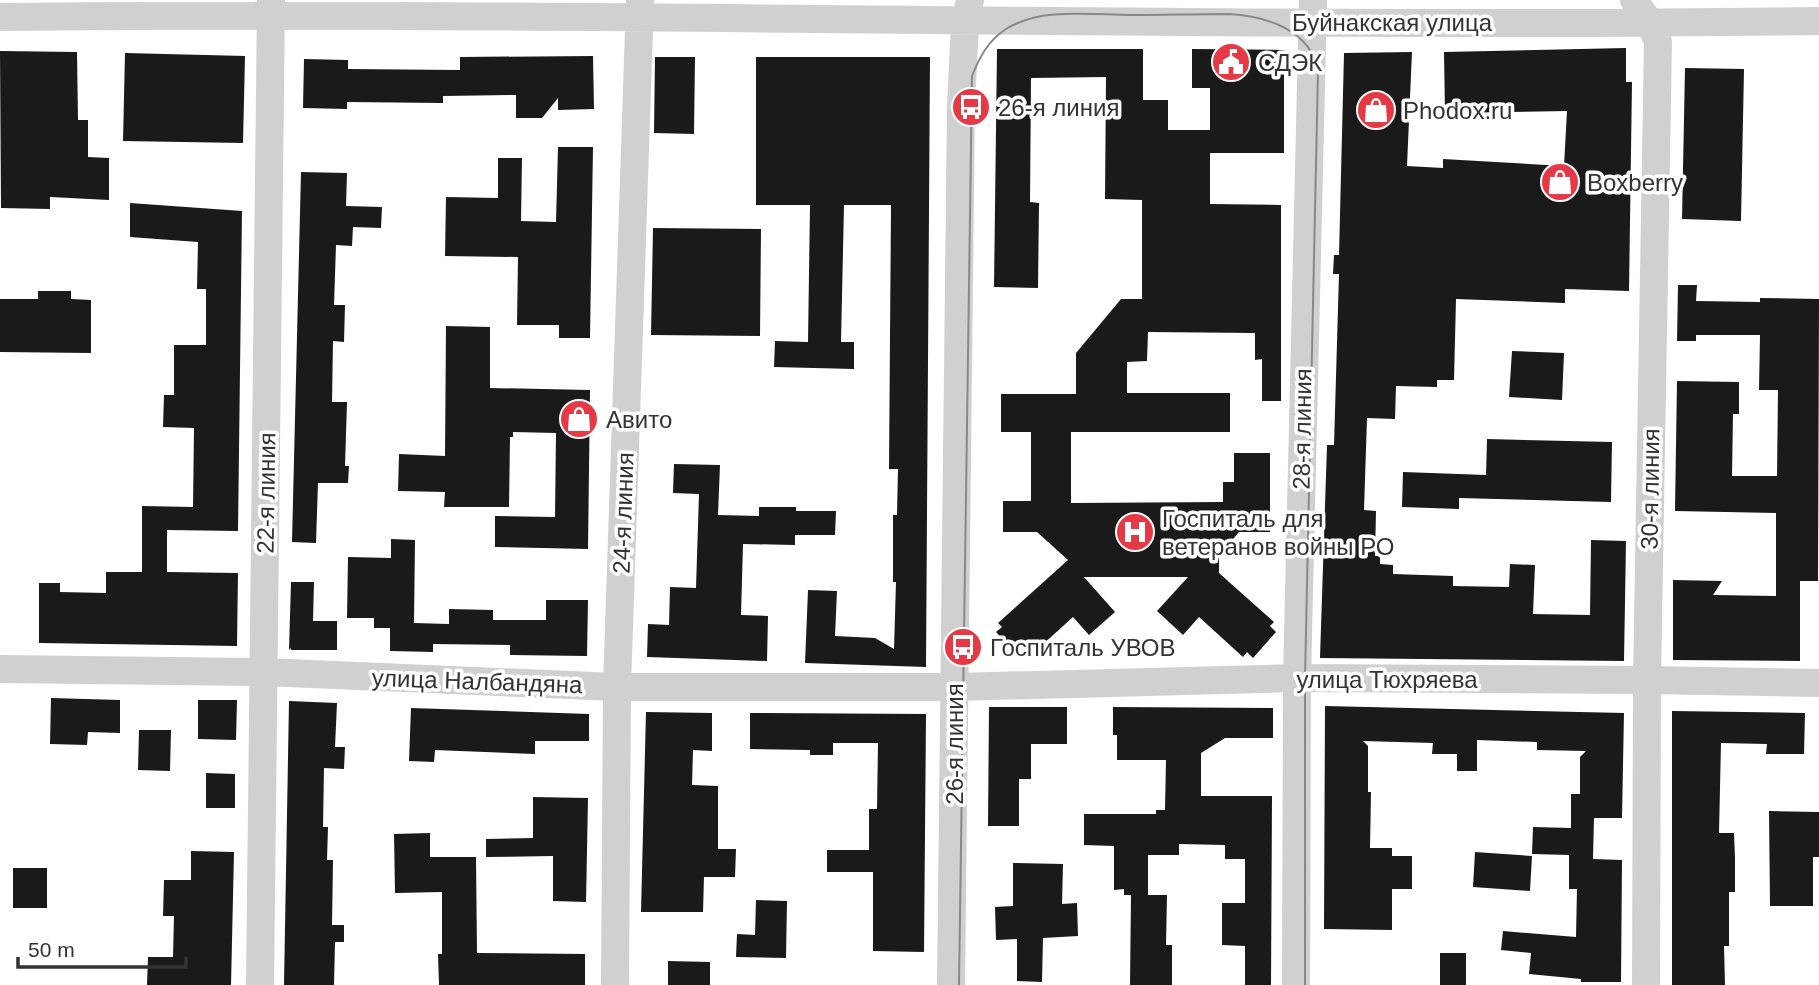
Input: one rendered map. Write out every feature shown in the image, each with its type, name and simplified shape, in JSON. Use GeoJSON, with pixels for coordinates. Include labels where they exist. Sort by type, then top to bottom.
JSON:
{"type":"FeatureCollection","features":[{"type":"Feature","properties":{"kind":"street","name":"30-я линия"},"geometry":{"type":"LineString","coordinates":[[1634,0],[1650,23],[1657,42],[1647,680],[1646,985]]}},
{"type":"Feature","properties":{"kind":"street","name":"Буйнакская улица"},"geometry":{"type":"LineString","coordinates":[[0,17],[271,7],[1312,10],[1650,23],[1819,21]]}},
{"type":"Feature","properties":{"kind":"street","name":"22-я линия"},"geometry":{"type":"LineString","coordinates":[[260,985],[271,7]]}},
{"type":"Feature","properties":{"kind":"street","name":"24-я линия"},"geometry":{"type":"LineString","coordinates":[[615,985],[617,687],[640,8]]}},
{"type":"Feature","properties":{"kind":"street","name":"28-я линия"},"geometry":{"type":"LineString","coordinates":[[1296,985],[1297,678],[1312,10]]}},
{"type":"Feature","properties":{"kind":"street","name":"26-я линия"},"geometry":{"type":"LineString","coordinates":[[951,985],[961,107],[968,11]]}},
{"type":"Feature","properties":{"kind":"street","name":"улица Налбандяна"},"geometry":{"type":"LineString","coordinates":[[0,669],[264,672],[617,687],[955,687]]}},
{"type":"Feature","properties":{"kind":"street","name":"улица Тюхряева"},"geometry":{"type":"LineString","coordinates":[[955,687],[1297,678],[1819,683]]}},
{"type":"Feature","properties":{"kind":"building"},"geometry":{"type":"Polygon","coordinates":[[[1626,48],[1626,82],[1632,82],[1629,291],[1565,289],[1565,303],[1456,299],[1454,380],[1437,380],[1437,387],[1396,386],[1395,419],[1367,418],[1364,510],[1376,511],[1375,556],[1380,556],[1380,564],[1393,565],[1393,574],[1453,576],[1453,586],[1509,587],[1510,564],[1535,565],[1533,614],[1590,615],[1591,540],[1626,541],[1624,661],[1320,658],[1327,445],[1334,445],[1339,274],[1333,274],[1334,255],[1339,255],[1344,53],[1412,52],[1407,166],[1443,168],[1443,159],[1564,166],[1567,111],[1445,113],[1444,52],[1626,48]]]}},
{"type":"Feature","properties":{"kind":"building"},"geometry":{"type":"Polygon","coordinates":[[[997,49],[1143,49],[1143,100],[1168,100],[1168,130],[1210,130],[1210,88],[1192,88],[1192,49],[1284,50],[1284,153],[1210,153],[1210,204],[1281,205],[1281,401],[1262,401],[1262,359],[1255,360],[1255,333],[1148,332],[1147,361],[1127,362],[1127,393],[1230,393],[1230,432],[1071,432],[1071,503],[1223,502],[1223,482],[1234,482],[1234,453],[1270,453],[1270,532],[1239,532],[1219,556],[1219,573],[1274,622],[1270,626],[1276,632],[1253,658],[1247,652],[1243,657],[1199,617],[1183,635],[1157,611],[1188,577],[1084,577],[1115,612],[1089,635],[1073,617],[1029,657],[1025,653],[1019,658],[996,632],[1002,627],[998,623],[1068,560],[1037,532],[1003,532],[1003,501],[1031,501],[1031,432],[1001,432],[1001,394],[1076,394],[1076,353],[1121,299],[1142,299],[1142,200],[1105,199],[1106,77],[1031,78],[1030,202],[1039,203],[1038,288],[994,287],[997,49]]]}},
{"type":"Feature","properties":{"kind":"building"},"geometry":{"type":"Polygon","coordinates":[[[0,51],[77,52],[78,120],[88,120],[88,157],[109,158],[109,200],[50,197],[50,209],[1,208],[0,51]]]}},
{"type":"Feature","properties":{"kind":"building"},"geometry":{"type":"Polygon","coordinates":[[[125,53],[245,56],[243,143],[123,141],[125,53]]]}},
{"type":"Feature","properties":{"kind":"building"},"geometry":{"type":"Polygon","coordinates":[[[593,56],[594,109],[558,110],[558,98],[542,118],[516,118],[516,95],[443,96],[443,103],[347,102],[347,109],[303,108],[304,59],[348,60],[348,69],[460,70],[460,57],[593,56]]]}},
{"type":"Feature","properties":{"kind":"building"},"geometry":{"type":"Polygon","coordinates":[[[655,57],[695,57],[694,134],[654,133],[655,57]]]}},
{"type":"Feature","properties":{"kind":"building"},"geometry":{"type":"Polygon","coordinates":[[[756,57],[930,57],[926,667],[805,663],[808,590],[837,591],[835,636],[875,638],[894,649],[896,582],[893,582],[893,515],[897,515],[898,469],[889,469],[891,205],[844,205],[841,342],[854,342],[854,369],[774,367],[775,341],[808,342],[810,205],[756,205],[756,57]]]}},
{"type":"Feature","properties":{"kind":"building"},"geometry":{"type":"Polygon","coordinates":[[[1685,68],[1744,69],[1741,221],[1682,219],[1685,68]]]}},
{"type":"Feature","properties":{"kind":"building"},"geometry":{"type":"Polygon","coordinates":[[[558,147],[593,147],[590,338],[559,338],[559,325],[517,325],[518,257],[445,256],[446,197],[498,198],[498,158],[522,158],[521,221],[556,222],[558,147]]]}},
{"type":"Feature","properties":{"kind":"building"},"geometry":{"type":"Polygon","coordinates":[[[301,172],[347,173],[346,206],[382,207],[381,228],[353,227],[352,246],[336,245],[334,305],[345,305],[344,342],[333,341],[332,402],[347,402],[345,466],[349,466],[348,483],[318,483],[316,543],[292,542],[301,172]]]}},
{"type":"Feature","properties":{"kind":"building"},"geometry":{"type":"Polygon","coordinates":[[[130,203],[242,211],[238,531],[167,530],[167,572],[238,573],[237,646],[39,643],[39,583],[60,583],[60,592],[106,593],[106,572],[142,572],[142,506],[193,507],[194,428],[163,427],[164,395],[174,395],[174,345],[206,345],[206,289],[197,289],[198,242],[130,237],[130,203]]]}},
{"type":"Feature","properties":{"kind":"building"},"geometry":{"type":"Polygon","coordinates":[[[653,228],[761,229],[760,336],[651,335],[653,228]]]}},
{"type":"Feature","properties":{"kind":"building"},"geometry":{"type":"Polygon","coordinates":[[[1678,285],[1697,285],[1696,301],[1819,299],[1818,581],[1800,581],[1800,661],[1673,660],[1673,580],[1722,581],[1713,595],[1776,596],[1776,513],[1675,511],[1677,381],[1739,382],[1739,414],[1733,414],[1732,476],[1777,476],[1778,390],[1759,390],[1760,335],[1696,335],[1696,341],[1677,341],[1678,285]]]}},
{"type":"Feature","properties":{"kind":"building"},"geometry":{"type":"Polygon","coordinates":[[[38,291],[71,291],[71,299],[91,300],[91,353],[0,352],[0,299],[38,299],[38,291]]]}},
{"type":"Feature","properties":{"kind":"building"},"geometry":{"type":"Polygon","coordinates":[[[446,326],[490,327],[490,388],[590,390],[588,549],[495,547],[495,516],[555,517],[556,433],[513,432],[513,437],[510,437],[509,507],[444,507],[445,492],[398,491],[399,454],[445,456],[446,326]]]}},
{"type":"Feature","properties":{"kind":"building"},"geometry":{"type":"Polygon","coordinates":[[[1512,351],[1564,353],[1562,400],[1509,397],[1512,351]]]}},
{"type":"Feature","properties":{"kind":"building"},"geometry":{"type":"Polygon","coordinates":[[[1487,439],[1612,442],[1611,502],[1459,498],[1459,509],[1402,507],[1403,472],[1486,475],[1487,439]]]}},
{"type":"Feature","properties":{"kind":"building"},"geometry":{"type":"Polygon","coordinates":[[[674,464],[720,465],[718,515],[759,516],[759,507],[836,511],[835,535],[795,535],[795,545],[743,544],[741,615],[768,616],[767,661],[647,657],[648,624],[669,625],[670,587],[696,588],[699,494],[673,493],[674,464]]]}},
{"type":"Feature","properties":{"kind":"building"},"geometry":{"type":"Polygon","coordinates":[[[391,539],[415,540],[414,623],[449,624],[449,609],[493,610],[493,620],[546,620],[546,600],[588,600],[587,656],[510,655],[510,645],[433,644],[433,652],[390,651],[390,628],[374,628],[374,618],[347,618],[348,557],[391,558],[391,539]]]}},
{"type":"Feature","properties":{"kind":"building"},"geometry":{"type":"Polygon","coordinates":[[[291,582],[314,582],[313,621],[337,621],[337,650],[289,650],[291,582]]]}},
{"type":"Feature","properties":{"kind":"building"},"geometry":{"type":"Polygon","coordinates":[[[51,698],[120,700],[120,733],[88,732],[87,745],[50,744],[51,698]]]}},
{"type":"Feature","properties":{"kind":"building"},"geometry":{"type":"Polygon","coordinates":[[[198,700],[237,700],[236,740],[198,739],[198,700]]]}},
{"type":"Feature","properties":{"kind":"building"},"geometry":{"type":"Polygon","coordinates":[[[289,701],[337,703],[335,747],[345,747],[344,769],[324,768],[323,827],[328,827],[327,860],[333,860],[332,925],[344,925],[344,942],[335,942],[334,985],[284,985],[289,701]]]}},
{"type":"Feature","properties":{"kind":"building"},"geometry":{"type":"Polygon","coordinates":[[[1325,706],[1624,713],[1622,818],[1594,818],[1593,859],[1622,860],[1621,982],[1581,982],[1581,979],[1529,974],[1531,953],[1501,950],[1503,931],[1576,937],[1577,889],[1569,889],[1569,855],[1532,854],[1533,827],[1571,828],[1571,794],[1580,794],[1580,757],[1586,751],[1537,750],[1537,742],[1477,740],[1477,771],[1457,771],[1457,754],[1432,754],[1433,743],[1363,741],[1368,746],[1370,848],[1392,848],[1392,856],[1412,856],[1412,889],[1392,889],[1392,930],[1324,929],[1325,706]]]}},
{"type":"Feature","properties":{"kind":"building"},"geometry":{"type":"Polygon","coordinates":[[[989,707],[1067,707],[1067,744],[1031,744],[1031,779],[1019,779],[1019,826],[988,826],[989,707]]]}},
{"type":"Feature","properties":{"kind":"building"},"geometry":{"type":"Polygon","coordinates":[[[1113,707],[1273,708],[1273,738],[1225,738],[1201,753],[1201,796],[1272,796],[1271,985],[1245,985],[1245,946],[1222,945],[1222,903],[1245,903],[1245,859],[1225,859],[1225,845],[1179,844],[1179,855],[1148,855],[1148,895],[1167,895],[1166,945],[1172,945],[1172,985],[1130,985],[1131,895],[1124,895],[1124,889],[1114,890],[1114,846],[1084,845],[1084,814],[1156,814],[1156,810],[1165,810],[1166,760],[1117,760],[1117,735],[1113,735],[1113,707]]]}},
{"type":"Feature","properties":{"kind":"building"},"geometry":{"type":"Polygon","coordinates":[[[411,708],[589,714],[589,741],[535,741],[535,754],[435,750],[434,762],[409,761],[411,708]]]}},
{"type":"Feature","properties":{"kind":"building"},"geometry":{"type":"Polygon","coordinates":[[[1672,711],[1805,713],[1804,754],[1766,754],[1767,744],[1721,743],[1719,833],[1734,833],[1735,858],[1735,892],[1729,892],[1729,946],[1724,946],[1725,985],[1672,985],[1672,711]]]}},
{"type":"Feature","properties":{"kind":"building"},"geometry":{"type":"Polygon","coordinates":[[[646,712],[712,713],[712,751],[693,750],[692,785],[718,786],[718,849],[736,849],[735,877],[704,877],[703,912],[641,912],[646,712]]]}},
{"type":"Feature","properties":{"kind":"building"},"geometry":{"type":"Polygon","coordinates":[[[750,713],[926,714],[924,952],[873,951],[873,872],[827,872],[827,850],[869,850],[869,809],[877,809],[878,743],[833,743],[833,755],[810,755],[810,750],[750,749],[750,713]]]}},
{"type":"Feature","properties":{"kind":"building"},"geometry":{"type":"Polygon","coordinates":[[[139,730],[171,730],[170,771],[138,770],[139,730]]]}},
{"type":"Feature","properties":{"kind":"building"},"geometry":{"type":"Polygon","coordinates":[[[206,773],[235,774],[235,808],[206,808],[206,773]]]}},
{"type":"Feature","properties":{"kind":"building"},"geometry":{"type":"Polygon","coordinates":[[[533,797],[588,798],[586,902],[553,901],[553,856],[486,857],[486,839],[533,838],[533,797]]]}},
{"type":"Feature","properties":{"kind":"building"},"geometry":{"type":"Polygon","coordinates":[[[1769,811],[1819,812],[1819,857],[1813,857],[1813,906],[1770,906],[1769,811]]]}},
{"type":"Feature","properties":{"kind":"building"},"geometry":{"type":"Polygon","coordinates":[[[430,833],[430,857],[476,857],[477,953],[585,954],[585,985],[439,985],[442,892],[395,893],[394,834],[430,833]]]}},
{"type":"Feature","properties":{"kind":"building"},"geometry":{"type":"Polygon","coordinates":[[[191,851],[234,852],[231,985],[147,985],[148,957],[173,957],[174,916],[163,916],[164,880],[191,880],[191,851]]]}},
{"type":"Feature","properties":{"kind":"building"},"geometry":{"type":"Polygon","coordinates":[[[1475,852],[1532,856],[1530,891],[1473,887],[1475,852]]]}},
{"type":"Feature","properties":{"kind":"building"},"geometry":{"type":"Polygon","coordinates":[[[1013,863],[1063,864],[1062,904],[1077,903],[1078,936],[1043,938],[1042,982],[1017,981],[1017,939],[996,940],[995,907],[1013,906],[1013,863]]]}},
{"type":"Feature","properties":{"kind":"building"},"geometry":{"type":"Polygon","coordinates":[[[13,868],[47,868],[47,908],[13,908],[13,868]]]}},
{"type":"Feature","properties":{"kind":"building"},"geometry":{"type":"Polygon","coordinates":[[[756,900],[787,901],[786,958],[736,957],[737,934],[755,935],[756,900]]]}},
{"type":"Feature","properties":{"kind":"building"},"geometry":{"type":"Polygon","coordinates":[[[1440,953],[1466,953],[1466,985],[1440,985],[1440,953]]]}},
{"type":"Feature","properties":{"kind":"building"},"geometry":{"type":"Polygon","coordinates":[[[668,961],[710,962],[710,985],[668,985],[668,961]]]}},
{"type":"Feature","properties":{"kind":"tram line"},"geometry":{"type":"LineString","coordinates":[[959,985],[972,76],[985,50],[1006,29],[1035,18],[1084,14],[1229,14],[1258,18],[1297,35],[1314,57],[1318,71],[1305,678],[1305,985]]}},
{"type":"Feature","properties":{"kind":"place","name":"СДЭК"},"geometry":{"type":"Point","coordinates":[1231,62]}},
{"type":"Feature","properties":{"kind":"place","name":"26-я линия"},"geometry":{"type":"Point","coordinates":[971,107]}},
{"type":"Feature","properties":{"kind":"place","name":"Phodox.ru"},"geometry":{"type":"Point","coordinates":[1376,110]}},
{"type":"Feature","properties":{"kind":"place","name":"Boxberry"},"geometry":{"type":"Point","coordinates":[1560,182]}},
{"type":"Feature","properties":{"kind":"place","name":"Авито"},"geometry":{"type":"Point","coordinates":[579,419]}},
{"type":"Feature","properties":{"kind":"place","name":"Госпиталь для ветеранов войны РО"},"geometry":{"type":"Point","coordinates":[1135,532]}},
{"type":"Feature","properties":{"kind":"place","name":"Госпиталь УВОВ"},"geometry":{"type":"Point","coordinates":[963,647]}}]}
